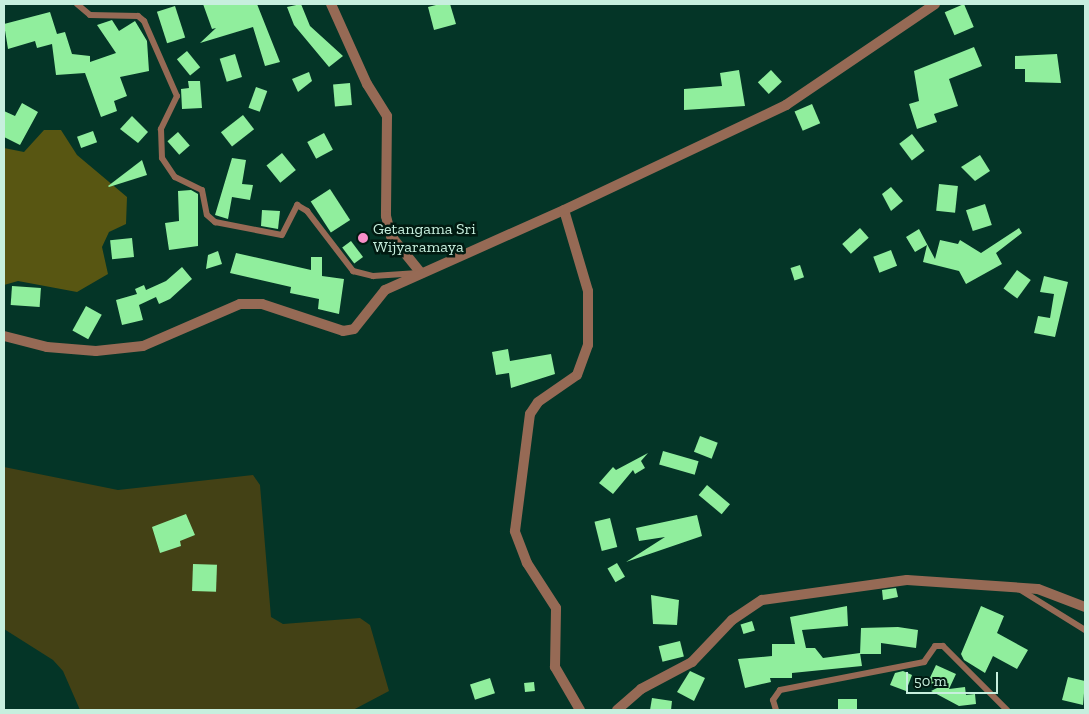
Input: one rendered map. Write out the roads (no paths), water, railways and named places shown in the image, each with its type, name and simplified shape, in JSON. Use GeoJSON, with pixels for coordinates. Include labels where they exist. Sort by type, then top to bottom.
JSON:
{"type":"FeatureCollection","features":[{"type":"Feature","properties":{"kind":"street"},"geometry":{"type":"LineString","coordinates":[[331,4],[367,84],[387,116],[386,216],[391,236],[421,273]]}},
{"type":"Feature","properties":{"kind":"street"},"geometry":{"type":"LineString","coordinates":[[4,336],[47,347],[96,351],[142,346],[240,304],[262,304],[343,331],[354,329],[366,318],[386,290],[564,210],[778,109],[935,4]]}},
{"type":"Feature","properties":{"kind":"street"},"geometry":{"type":"LineString","coordinates":[[564,210],[588,291],[588,345],[577,375],[538,402],[530,414],[515,531],[527,563],[556,608],[555,667],[580,710]]}},
{"type":"Feature","properties":{"kind":"street"},"geometry":{"type":"LineString","coordinates":[[617,710],[640,690],[692,662],[732,620],[762,600],[907,580],[1038,589],[1085,607]]}},
{"type":"Feature","properties":{"kind":"lane"},"geometry":{"type":"LineString","coordinates":[[77,4],[90,15],[138,16],[144,21],[177,96],[161,128],[162,158],[175,177],[202,190],[207,215],[215,222],[282,235],[297,205],[307,211],[353,271],[373,276],[421,273]]}},
{"type":"Feature","properties":{"kind":"lane"},"geometry":{"type":"LineString","coordinates":[[1016,587],[1085,630]]}},
{"type":"Feature","properties":{"kind":"lane"},"geometry":{"type":"LineString","coordinates":[[776,710],[773,700],[780,690],[924,662],[935,646],[943,646],[1007,710]]}},
{"type":"Feature","properties":{"kind":"place","name":"Getangama Sri Wijyaramaya"},"geometry":{"type":"Point","coordinates":[363,238]}}]}
